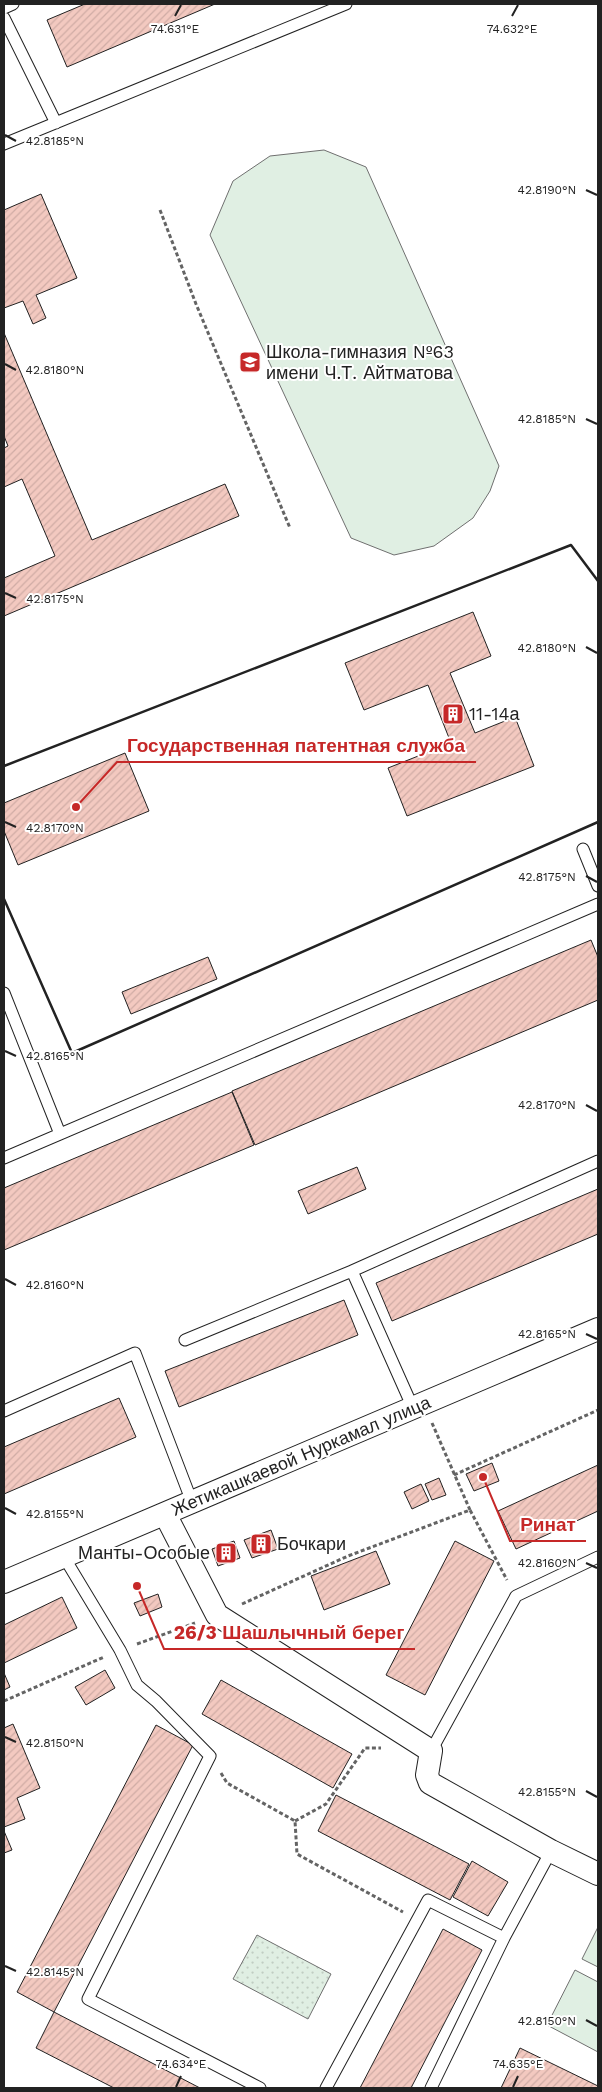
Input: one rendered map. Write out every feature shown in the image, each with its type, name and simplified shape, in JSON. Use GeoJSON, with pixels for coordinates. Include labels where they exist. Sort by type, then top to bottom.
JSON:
{"type":"FeatureCollection","features":[{"type":"Feature","properties":{"kind":"street","name":"Жетикашкаевой Нуркамал улица"},"geometry":{"type":"LineString","coordinates":[[4,1582],[598,1329]]}},
{"type":"Feature","properties":{"kind":"street"},"geometry":{"type":"LineString","coordinates":[[165,1514],[216,1616],[431,1750],[427,1775],[430,1783],[551,1851],[598,1874]]}},
{"type":"Feature","properties":{"kind":"lane"},"geometry":{"type":"LineString","coordinates":[[4,8],[13,4]]}},
{"type":"Feature","properties":{"kind":"lane"},"geometry":{"type":"LineString","coordinates":[[4,144],[346,4]]}},
{"type":"Feature","properties":{"kind":"lane"},"geometry":{"type":"LineString","coordinates":[[4,18],[56,123]]}},
{"type":"Feature","properties":{"kind":"lane"},"geometry":{"type":"LineString","coordinates":[[583,849],[598,886]]}},
{"type":"Feature","properties":{"kind":"lane"},"geometry":{"type":"LineString","coordinates":[[4,1158],[598,904]]}},
{"type":"Feature","properties":{"kind":"lane"},"geometry":{"type":"LineString","coordinates":[[4,993],[60,1134]]}},
{"type":"Feature","properties":{"kind":"lane"},"geometry":{"type":"LineString","coordinates":[[185,1340],[352,1271],[598,1161]]}},
{"type":"Feature","properties":{"kind":"lane"},"geometry":{"type":"LineString","coordinates":[[352,1271],[418,1406]]}},
{"type":"Feature","properties":{"kind":"lane"},"geometry":{"type":"LineString","coordinates":[[4,1411],[135,1352],[192,1502]]}},
{"type":"Feature","properties":{"kind":"lane"},"geometry":{"type":"LineString","coordinates":[[64,1557],[120,1650],[137,1685],[210,1756],[88,2000],[260,2088]]}},
{"type":"Feature","properties":{"kind":"lane"},"geometry":{"type":"LineString","coordinates":[[431,1750],[516,1596],[598,1557]]}},
{"type":"Feature","properties":{"kind":"lane"},"geometry":{"type":"LineString","coordinates":[[431,2088],[504,1938],[551,1851]]}},
{"type":"Feature","properties":{"kind":"lane"},"geometry":{"type":"LineString","coordinates":[[326,2088],[428,1900],[504,1938]]}},
{"type":"Feature","properties":{"kind":"path"},"geometry":{"type":"LineString","coordinates":[[160,210],[196,304],[290,528]]}},
{"type":"Feature","properties":{"kind":"path"},"geometry":{"type":"LineString","coordinates":[[418,1406],[516,1596]]}},
{"type":"Feature","properties":{"kind":"path"},"geometry":{"type":"LineString","coordinates":[[454,1475],[598,1410]]}},
{"type":"Feature","properties":{"kind":"path"},"geometry":{"type":"LineString","coordinates":[[4,1702],[120,1650],[216,1616],[348,1556],[470,1510]]}},
{"type":"Feature","properties":{"kind":"path"},"geometry":{"type":"LineString","coordinates":[[296,1821],[326,1804],[365,1748],[384,1748]]}},
{"type":"Feature","properties":{"kind":"path"},"geometry":{"type":"LineString","coordinates":[[210,1756],[227,1783],[296,1821]]}},
{"type":"Feature","properties":{"kind":"path"},"geometry":{"type":"LineString","coordinates":[[296,1821],[297,1854],[417,1919]]}},
{"type":"Feature","properties":{"kind":"green space"},"geometry":{"type":"Polygon","coordinates":[[[324,150],[366,167],[499,466],[490,491],[473,518],[434,546],[394,555],[351,538],[210,235],[233,181],[270,156],[324,150]]]}},
{"type":"Feature","properties":{"kind":"green space"},"geometry":{"type":"Polygon","coordinates":[[[598,1927],[598,1967],[582,1959],[598,1927]]]}},
{"type":"Feature","properties":{"kind":"green space"},"geometry":{"type":"Polygon","coordinates":[[[257,1935],[331,1974],[308,2019],[233,1979],[257,1935]]]}},
{"type":"Feature","properties":{"kind":"green space"},"geometry":{"type":"Polygon","coordinates":[[[575,1970],[598,1982],[598,2052],[547,2025],[575,1970]]]}},
{"type":"Feature","properties":{"kind":"building"},"geometry":{"type":"Polygon","coordinates":[[[85,4],[215,4],[67,67],[47,20],[85,4]]]}},
{"type":"Feature","properties":{"kind":"building"},"geometry":{"type":"Polygon","coordinates":[[[41,194],[77,278],[36,295],[46,318],[33,324],[23,301],[4,308],[4,210],[41,194]]]}},
{"type":"Feature","properties":{"kind":"building"},"geometry":{"type":"Polygon","coordinates":[[[4,333],[92,540],[225,484],[239,516],[4,616],[4,578],[55,556],[22,479],[4,487],[4,448],[8,446],[4,436],[4,333]]]}},
{"type":"Feature","properties":{"kind":"building","name":"11-14а"},"geometry":{"type":"Polygon","coordinates":[[[473,612],[491,656],[450,673],[475,733],[515,717],[534,766],[407,816],[388,768],[451,743],[428,685],[364,710],[345,663],[473,612]]]}},
{"type":"Feature","properties":{"kind":"building"},"geometry":{"type":"Polygon","coordinates":[[[125,753],[149,811],[18,865],[4,831],[4,803],[125,753]]]}},
{"type":"Feature","properties":{"kind":"building"},"geometry":{"type":"Polygon","coordinates":[[[591,940],[598,957],[598,1000],[255,1145],[232,1091],[591,940]]]}},
{"type":"Feature","properties":{"kind":"building"},"geometry":{"type":"Polygon","coordinates":[[[208,957],[217,979],[131,1014],[122,992],[208,957]]]}},
{"type":"Feature","properties":{"kind":"building"},"geometry":{"type":"Polygon","coordinates":[[[232,1092],[254,1145],[4,1250],[4,1188],[232,1092]]]}},
{"type":"Feature","properties":{"kind":"building"},"geometry":{"type":"Polygon","coordinates":[[[357,1167],[366,1189],[308,1214],[298,1191],[357,1167]]]}},
{"type":"Feature","properties":{"kind":"building"},"geometry":{"type":"Polygon","coordinates":[[[598,1189],[598,1234],[392,1321],[376,1283],[598,1189]]]}},
{"type":"Feature","properties":{"kind":"building"},"geometry":{"type":"Polygon","coordinates":[[[344,1300],[358,1335],[179,1407],[165,1371],[344,1300]]]}},
{"type":"Feature","properties":{"kind":"building"},"geometry":{"type":"Polygon","coordinates":[[[119,1398],[136,1437],[4,1494],[4,1447],[119,1398]]]}},
{"type":"Feature","properties":{"kind":"building"},"geometry":{"type":"Polygon","coordinates":[[[492,1463],[499,1481],[474,1491],[466,1474],[492,1463]]]}},
{"type":"Feature","properties":{"kind":"building"},"geometry":{"type":"Polygon","coordinates":[[[598,1465],[598,1511],[516,1549],[498,1511],[598,1465]]]}},
{"type":"Feature","properties":{"kind":"building"},"geometry":{"type":"Polygon","coordinates":[[[439,1478],[446,1495],[432,1500],[425,1484],[439,1478]]]}},
{"type":"Feature","properties":{"kind":"building"},"geometry":{"type":"Polygon","coordinates":[[[421,1484],[429,1501],[412,1509],[404,1492],[421,1484]]]}},
{"type":"Feature","properties":{"kind":"building","name":"Бочкари"},"geometry":{"type":"Polygon","coordinates":[[[271,1530],[278,1549],[252,1558],[244,1540],[271,1530]]]}},
{"type":"Feature","properties":{"kind":"building","name":"Манты-Особые"},"geometry":{"type":"Polygon","coordinates":[[[234,1541],[240,1558],[218,1566],[212,1549],[234,1541]]]}},
{"type":"Feature","properties":{"kind":"building"},"geometry":{"type":"Polygon","coordinates":[[[455,1541],[494,1561],[425,1695],[386,1675],[455,1541]]]}},
{"type":"Feature","properties":{"kind":"building"},"geometry":{"type":"Polygon","coordinates":[[[376,1551],[390,1584],[324,1610],[311,1576],[376,1551]]]}},
{"type":"Feature","properties":{"kind":"building"},"geometry":{"type":"Polygon","coordinates":[[[158,1594],[162,1607],[140,1616],[134,1603],[158,1594]]]}},
{"type":"Feature","properties":{"kind":"building"},"geometry":{"type":"Polygon","coordinates":[[[62,1597],[77,1628],[4,1663],[4,1625],[62,1597]]]}},
{"type":"Feature","properties":{"kind":"building"},"geometry":{"type":"Polygon","coordinates":[[[105,1670],[115,1688],[86,1705],[75,1687],[105,1670]]]}},
{"type":"Feature","properties":{"kind":"building"},"geometry":{"type":"Polygon","coordinates":[[[4,1673],[10,1687],[4,1690],[4,1673]]]}},
{"type":"Feature","properties":{"kind":"building"},"geometry":{"type":"Polygon","coordinates":[[[221,1680],[352,1754],[333,1788],[202,1714],[221,1680]]]}},
{"type":"Feature","properties":{"kind":"building"},"geometry":{"type":"Polygon","coordinates":[[[13,1724],[40,1788],[17,1798],[25,1819],[4,1827],[4,1728],[13,1724]]]}},
{"type":"Feature","properties":{"kind":"building"},"geometry":{"type":"Polygon","coordinates":[[[156,1725],[193,1745],[54,2012],[17,1992],[156,1725]]]}},
{"type":"Feature","properties":{"kind":"building"},"geometry":{"type":"Polygon","coordinates":[[[336,1795],[469,1864],[450,1900],[318,1831],[336,1795]]]}},
{"type":"Feature","properties":{"kind":"building"},"geometry":{"type":"Polygon","coordinates":[[[4,1831],[12,1850],[4,1853],[4,1831]]]}},
{"type":"Feature","properties":{"kind":"building"},"geometry":{"type":"Polygon","coordinates":[[[472,1861],[508,1882],[488,1916],[453,1897],[472,1861]]]}},
{"type":"Feature","properties":{"kind":"building"},"geometry":{"type":"Polygon","coordinates":[[[443,1929],[482,1950],[411,2088],[360,2088],[443,1929]]]}},
{"type":"Feature","properties":{"kind":"building"},"geometry":{"type":"Polygon","coordinates":[[[54,2012],[200,2088],[114,2088],[36,2048],[54,2012]]]}},
{"type":"Feature","properties":{"kind":"building"},"geometry":{"type":"Polygon","coordinates":[[[520,2048],[598,2086],[598,2088],[501,2088],[520,2048]]]}},
{"type":"Feature","properties":{"kind":"wall"},"geometry":{"type":"LineString","coordinates":[[4,766],[571,545],[598,581]]}},
{"type":"Feature","properties":{"kind":"wall"},"geometry":{"type":"LineString","coordinates":[[4,899],[72,1053],[598,822]]}},
{"type":"Feature","properties":{"kind":"place","name":"Школа-гимназия №63 имени Ч.Т. Айтматова"},"geometry":{"type":"Point","coordinates":[250,362]}},
{"type":"Feature","properties":{"kind":"place","name":"11-14а"},"geometry":{"type":"Point","coordinates":[453,714]}},
{"type":"Feature","properties":{"kind":"place","name":"Государственная патентная служба"},"geometry":{"type":"Point","coordinates":[76,807]}},
{"type":"Feature","properties":{"kind":"place","name":"Ринат"},"geometry":{"type":"Point","coordinates":[483,1477]}},
{"type":"Feature","properties":{"kind":"place","name":"Бочкари"},"geometry":{"type":"Point","coordinates":[261,1544]}},
{"type":"Feature","properties":{"kind":"place","name":"Манты-Особые"},"geometry":{"type":"Point","coordinates":[226,1553]}},
{"type":"Feature","properties":{"kind":"place","name":"26/3 Шашлычный берег"},"geometry":{"type":"Point","coordinates":[137,1586]}}]}
